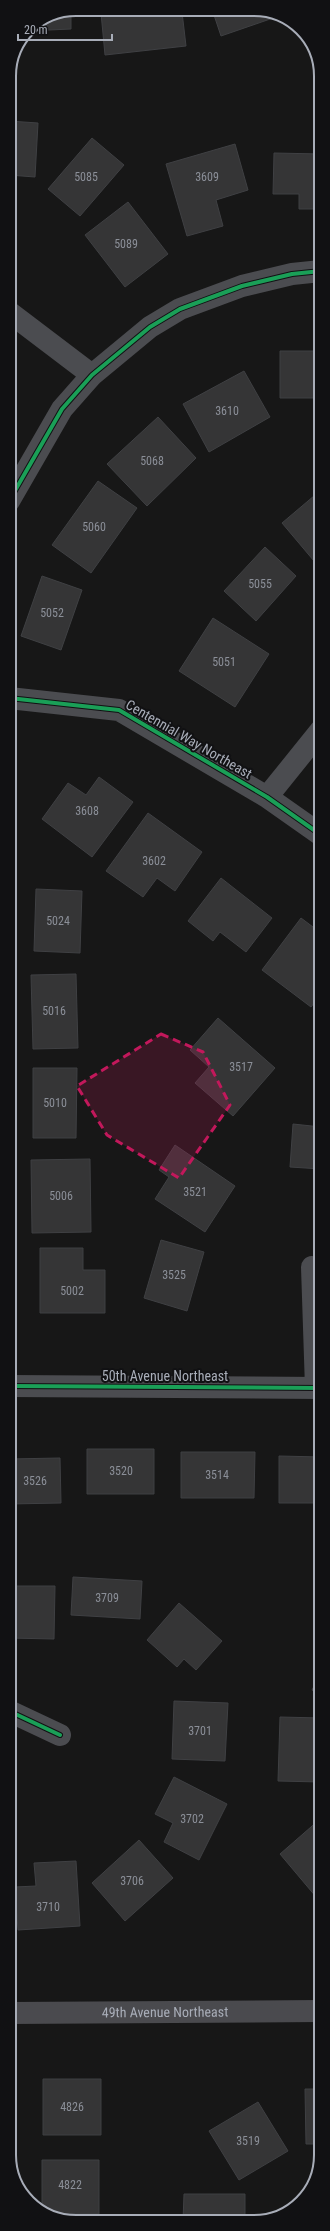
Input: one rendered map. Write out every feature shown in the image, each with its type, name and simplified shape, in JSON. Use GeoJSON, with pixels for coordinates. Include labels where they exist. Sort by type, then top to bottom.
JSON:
{"type":"FeatureCollection","features":[{"type":"Feature","properties":{"kind":"main road","name":"49th Avenue Northeast"},"geometry":{"type":"LineString","coordinates":[[16,2013],[314,2011]]}},
{"type":"Feature","properties":{"kind":"street"},"geometry":{"type":"LineString","coordinates":[[16,489],[62,409],[92,375],[150,327],[180,309],[242,286],[292,274],[314,272]]}},
{"type":"Feature","properties":{"kind":"street"},"geometry":{"type":"LineString","coordinates":[[16,317],[92,375]]}},
{"type":"Feature","properties":{"kind":"street","name":"Centennial Way Northeast"},"geometry":{"type":"LineString","coordinates":[[16,699],[119,710],[267,797],[314,830]]}},
{"type":"Feature","properties":{"kind":"street"},"geometry":{"type":"LineString","coordinates":[[267,797],[314,739]]}},
{"type":"Feature","properties":{"kind":"street","name":"50th Avenue Northeast"},"geometry":{"type":"LineString","coordinates":[[312,1267],[314,1307]]}},
{"type":"Feature","properties":{"kind":"street","name":"50th Avenue Northeast"},"geometry":{"type":"LineString","coordinates":[[16,1386],[314,1388]]}},
{"type":"Feature","properties":{"kind":"street"},"geometry":{"type":"LineString","coordinates":[[16,1714],[60,1735]]}},
{"type":"Feature","properties":{"kind":"highlighted area"},"geometry":{"type":"Polygon","coordinates":[[[161,1034],[203,1052],[230,1105],[179,1178],[107,1135],[77,1086],[161,1034]]]}},
{"type":"Feature","properties":{"kind":"building"},"geometry":{"type":"Polygon","coordinates":[[[71,16],[71,29],[36,31],[53,21],[71,16]]]}},
{"type":"Feature","properties":{"kind":"building"},"geometry":{"type":"Polygon","coordinates":[[[101,16],[182,16],[186,46],[105,55],[101,16]]]}},
{"type":"Feature","properties":{"kind":"building"},"geometry":{"type":"Polygon","coordinates":[[[214,16],[254,16],[272,19],[221,36],[214,16]]]}},
{"type":"Feature","properties":{"kind":"building"},"geometry":{"type":"Polygon","coordinates":[[[16,121],[38,123],[35,177],[16,176],[16,121]]]}},
{"type":"Feature","properties":{"kind":"building"},"geometry":{"type":"Polygon","coordinates":[[[92,138],[124,165],[80,216],[48,189],[92,138]]]}},
{"type":"Feature","properties":{"kind":"building"},"geometry":{"type":"Polygon","coordinates":[[[235,144],[248,190],[216,200],[223,226],[187,236],[166,164],[235,144]]]}},
{"type":"Feature","properties":{"kind":"building"},"geometry":{"type":"Polygon","coordinates":[[[274,153],[314,154],[314,209],[299,209],[299,194],[273,194],[274,153]]]}},
{"type":"Feature","properties":{"kind":"building"},"geometry":{"type":"Polygon","coordinates":[[[128,202],[168,254],[125,287],[85,235],[128,202]]]}},
{"type":"Feature","properties":{"kind":"building"},"geometry":{"type":"Polygon","coordinates":[[[280,351],[314,351],[314,398],[280,398],[280,351]]]}},
{"type":"Feature","properties":{"kind":"building"},"geometry":{"type":"Polygon","coordinates":[[[244,371],[270,417],[209,452],[183,404],[244,371]]]}},
{"type":"Feature","properties":{"kind":"building"},"geometry":{"type":"Polygon","coordinates":[[[158,417],[196,458],[147,506],[107,464],[158,417]]]}},
{"type":"Feature","properties":{"kind":"building"},"geometry":{"type":"Polygon","coordinates":[[[98,481],[137,508],[91,573],[52,545],[98,481]]]}},
{"type":"Feature","properties":{"kind":"building"},"geometry":{"type":"Polygon","coordinates":[[[314,496],[314,561],[282,523],[314,496]]]}},
{"type":"Feature","properties":{"kind":"building"},"geometry":{"type":"Polygon","coordinates":[[[265,547],[296,576],[256,621],[224,591],[265,547]]]}},
{"type":"Feature","properties":{"kind":"building"},"geometry":{"type":"Polygon","coordinates":[[[42,576],[82,590],[61,650],[21,636],[42,576]]]}},
{"type":"Feature","properties":{"kind":"building"},"geometry":{"type":"Polygon","coordinates":[[[213,618],[269,654],[235,707],[179,671],[213,618]]]}},
{"type":"Feature","properties":{"kind":"building"},"geometry":{"type":"Polygon","coordinates":[[[99,777],[133,802],[92,857],[42,819],[68,783],[86,795],[99,777]]]}},
{"type":"Feature","properties":{"kind":"building"},"geometry":{"type":"Polygon","coordinates":[[[148,813],[202,852],[175,891],[157,878],[143,897],[106,871],[148,813]]]}},
{"type":"Feature","properties":{"kind":"building"},"geometry":{"type":"Polygon","coordinates":[[[221,878],[272,918],[246,952],[220,932],[213,941],[188,921],[221,878]]]}},
{"type":"Feature","properties":{"kind":"building"},"geometry":{"type":"Polygon","coordinates":[[[36,889],[82,891],[80,953],[34,951],[36,889]]]}},
{"type":"Feature","properties":{"kind":"building"},"geometry":{"type":"Polygon","coordinates":[[[301,918],[314,928],[314,1003],[311,1007],[262,970],[301,918]]]}},
{"type":"Feature","properties":{"kind":"building"},"geometry":{"type":"Polygon","coordinates":[[[76,974],[78,1048],[33,1049],[31,975],[76,974]]]}},
{"type":"Feature","properties":{"kind":"building"},"geometry":{"type":"Polygon","coordinates":[[[218,1018],[275,1068],[233,1116],[195,1083],[209,1067],[190,1050],[218,1018]]]}},
{"type":"Feature","properties":{"kind":"building"},"geometry":{"type":"Polygon","coordinates":[[[33,1068],[77,1068],[76,1138],[33,1138],[33,1068]]]}},
{"type":"Feature","properties":{"kind":"building"},"geometry":{"type":"Polygon","coordinates":[[[293,1124],[314,1126],[314,1169],[290,1167],[293,1124]]]}},
{"type":"Feature","properties":{"kind":"building"},"geometry":{"type":"Polygon","coordinates":[[[175,1145],[235,1186],[205,1232],[155,1199],[169,1177],[159,1170],[175,1145]]]}},
{"type":"Feature","properties":{"kind":"building"},"geometry":{"type":"Polygon","coordinates":[[[90,1159],[91,1232],[32,1233],[31,1160],[90,1159]]]}},
{"type":"Feature","properties":{"kind":"building"},"geometry":{"type":"Polygon","coordinates":[[[161,1240],[204,1252],[187,1311],[144,1298],[161,1240]]]}},
{"type":"Feature","properties":{"kind":"building"},"geometry":{"type":"Polygon","coordinates":[[[40,1248],[83,1248],[83,1270],[105,1270],[105,1313],[40,1313],[40,1248]]]}},
{"type":"Feature","properties":{"kind":"building"},"geometry":{"type":"Polygon","coordinates":[[[87,1449],[154,1449],[154,1494],[87,1494],[87,1449]]]}},
{"type":"Feature","properties":{"kind":"building"},"geometry":{"type":"Polygon","coordinates":[[[181,1452],[255,1452],[254,1498],[181,1498],[181,1452]]]}},
{"type":"Feature","properties":{"kind":"building"},"geometry":{"type":"Polygon","coordinates":[[[279,1456],[314,1457],[314,1503],[279,1503],[279,1456]]]}},
{"type":"Feature","properties":{"kind":"building"},"geometry":{"type":"Polygon","coordinates":[[[60,1458],[61,1503],[16,1504],[16,1459],[60,1458]]]}},
{"type":"Feature","properties":{"kind":"building"},"geometry":{"type":"Polygon","coordinates":[[[73,1577],[142,1581],[140,1619],[71,1615],[73,1577]]]}},
{"type":"Feature","properties":{"kind":"building"},"geometry":{"type":"Polygon","coordinates":[[[16,1586],[55,1586],[54,1639],[16,1638],[16,1586]]]}},
{"type":"Feature","properties":{"kind":"building"},"geometry":{"type":"Polygon","coordinates":[[[179,1603],[222,1641],[196,1670],[184,1659],[177,1667],[147,1640],[179,1603]]]}},
{"type":"Feature","properties":{"kind":"building"},"geometry":{"type":"Polygon","coordinates":[[[174,1701],[228,1703],[225,1761],[172,1759],[174,1701]]]}},
{"type":"Feature","properties":{"kind":"building"},"geometry":{"type":"Polygon","coordinates":[[[280,1717],[314,1718],[314,1782],[278,1781],[280,1717]]]}},
{"type":"Feature","properties":{"kind":"building"},"geometry":{"type":"Polygon","coordinates":[[[174,1777],[227,1804],[199,1860],[164,1842],[173,1823],[155,1814],[174,1777]]]}},
{"type":"Feature","properties":{"kind":"building"},"geometry":{"type":"Polygon","coordinates":[[[314,1824],[314,1894],[280,1854],[314,1824]]]}},
{"type":"Feature","properties":{"kind":"building"},"geometry":{"type":"Polygon","coordinates":[[[139,1840],[173,1878],[125,1921],[92,1883],[139,1840]]]}},
{"type":"Feature","properties":{"kind":"building"},"geometry":{"type":"Polygon","coordinates":[[[76,1861],[80,1926],[18,1930],[16,1887],[36,1886],[34,1863],[76,1861]]]}},
{"type":"Feature","properties":{"kind":"building"},"geometry":{"type":"Polygon","coordinates":[[[43,2079],[101,2079],[101,2135],[43,2135],[43,2079]]]}},
{"type":"Feature","properties":{"kind":"building"},"geometry":{"type":"Polygon","coordinates":[[[305,2089],[314,2089],[314,2144],[306,2144],[305,2089]]]}},
{"type":"Feature","properties":{"kind":"building"},"geometry":{"type":"Polygon","coordinates":[[[258,2102],[288,2151],[239,2180],[209,2131],[258,2102]]]}},
{"type":"Feature","properties":{"kind":"building"},"geometry":{"type":"Polygon","coordinates":[[[42,2160],[99,2160],[99,2214],[64,2214],[56,2212],[42,2205],[42,2160]]]}},
{"type":"Feature","properties":{"kind":"building"},"geometry":{"type":"Polygon","coordinates":[[[184,2194],[245,2194],[245,2215],[183,2215],[184,2194]]]}},
{"type":"Feature","properties":{"kind":"cycle path"},"geometry":{"type":"LineString","coordinates":[[16,489],[62,409],[92,375],[150,327],[180,309],[242,286],[292,274],[314,272]]}},
{"type":"Feature","properties":{"kind":"cycle path"},"geometry":{"type":"LineString","coordinates":[[16,699],[119,710],[267,797],[314,830]]}},
{"type":"Feature","properties":{"kind":"cycle path"},"geometry":{"type":"LineString","coordinates":[[16,1386],[314,1388]]}},
{"type":"Feature","properties":{"kind":"cycle path"},"geometry":{"type":"LineString","coordinates":[[16,1714],[60,1735]]}}]}
